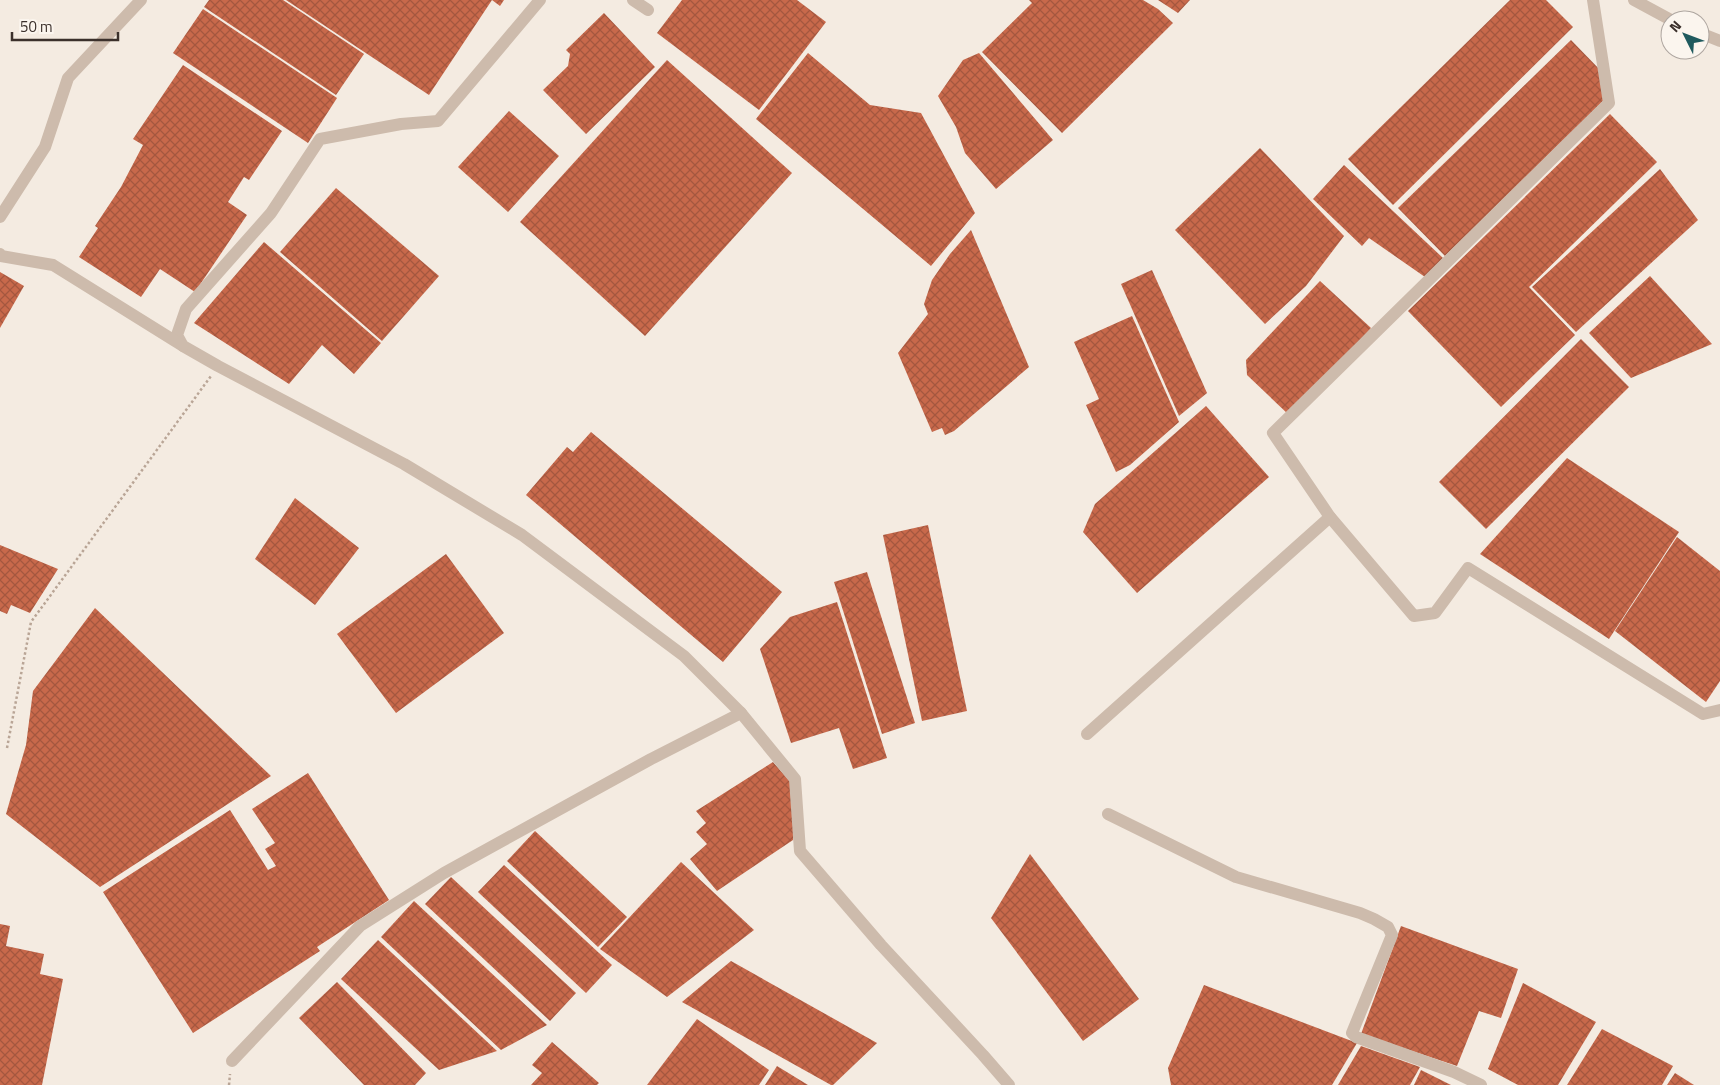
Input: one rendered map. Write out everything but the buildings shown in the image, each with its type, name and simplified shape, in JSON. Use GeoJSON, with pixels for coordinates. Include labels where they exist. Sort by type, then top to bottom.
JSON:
{"type":"FeatureCollection","features":[{"type":"Feature","properties":{"kind":"street"},"geometry":{"type":"LineString","coordinates":[[0,217],[45,147],[68,78],[142,0]]}},
{"type":"Feature","properties":{"kind":"street"},"geometry":{"type":"LineString","coordinates":[[183,346],[177,335],[186,309],[271,213],[320,139],[401,124],[438,121],[540,0]]}},
{"type":"Feature","properties":{"kind":"street"},"geometry":{"type":"LineString","coordinates":[[633,0],[648,10]]}},
{"type":"Feature","properties":{"kind":"street"},"geometry":{"type":"LineString","coordinates":[[1592,0],[1609,103],[1273,433],[1330,517],[1414,616],[1435,613],[1468,568],[1703,714],[1720,710]]}},
{"type":"Feature","properties":{"kind":"street"},"geometry":{"type":"LineString","coordinates":[[1634,0],[1660,14]]}},
{"type":"Feature","properties":{"kind":"street"},"geometry":{"type":"LineString","coordinates":[[0,254],[1,256],[53,265],[218,366],[404,464],[522,535],[684,656],[741,713],[795,779],[800,851],[881,945],[1009,1085]]}},
{"type":"Feature","properties":{"kind":"street"},"geometry":{"type":"LineString","coordinates":[[1087,734],[1330,517]]}},
{"type":"Feature","properties":{"kind":"street"},"geometry":{"type":"LineString","coordinates":[[232,1061],[360,926],[444,873],[651,759],[741,713]]}},
{"type":"Feature","properties":{"kind":"street"},"geometry":{"type":"LineString","coordinates":[[1108,814],[1236,878],[1360,913],[1388,927],[1392,935],[1352,1033],[1356,1037],[1454,1072],[1481,1085]]}},
{"type":"Feature","properties":{"kind":"path"},"geometry":{"type":"LineString","coordinates":[[8,748],[31,622],[218,366]]}}]}
